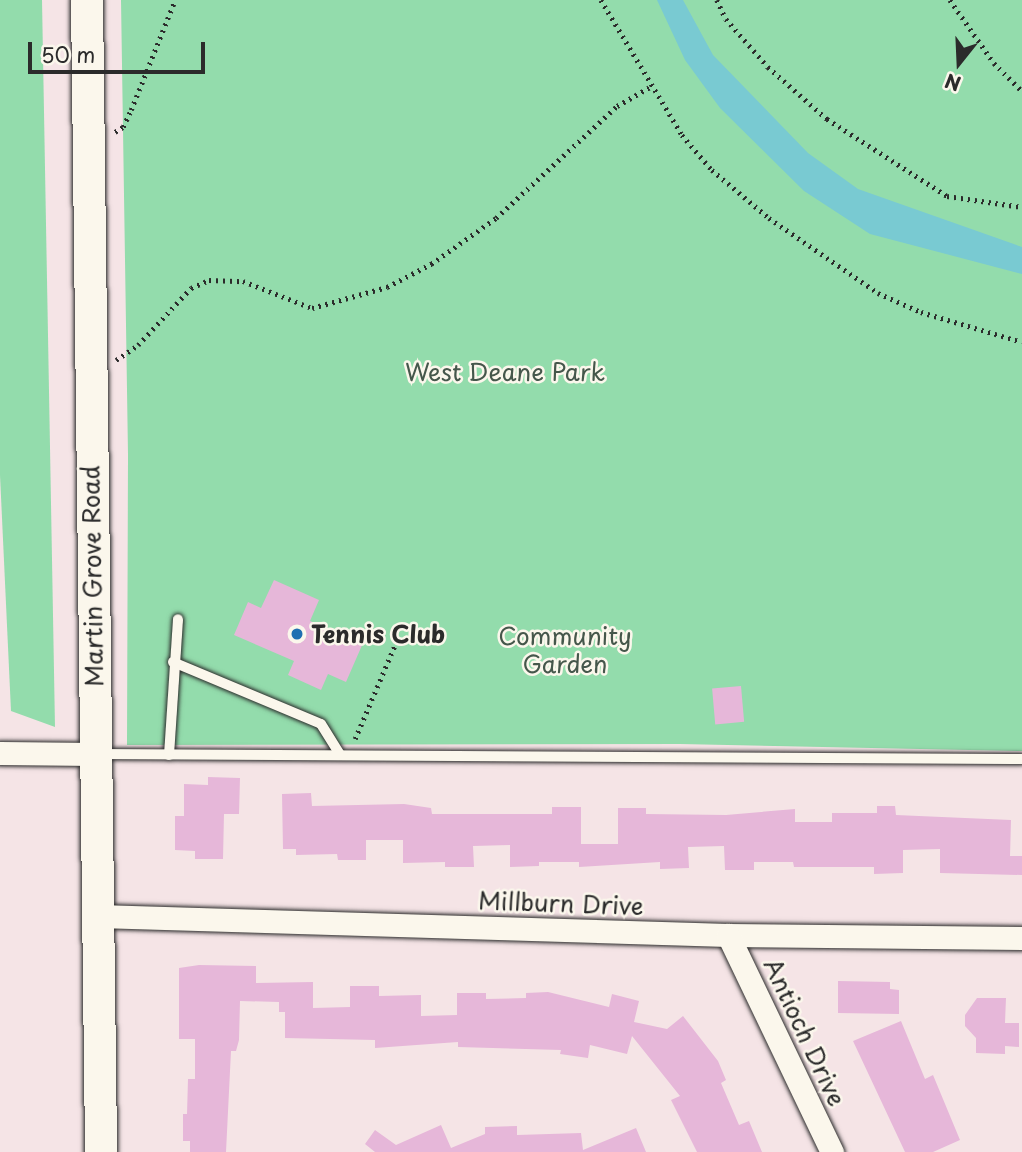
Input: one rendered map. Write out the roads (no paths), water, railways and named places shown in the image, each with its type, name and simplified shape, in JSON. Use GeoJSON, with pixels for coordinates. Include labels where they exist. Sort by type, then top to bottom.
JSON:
{"type":"FeatureCollection","features":[{"type":"Feature","properties":{"kind":"main road","name":"Martin Grove Road"},"geometry":{"type":"LineString","coordinates":[[87,0],[89,371],[101,1152]]}},
{"type":"Feature","properties":{"kind":"street"},"geometry":{"type":"LineString","coordinates":[[0,753],[94,754]]}},
{"type":"Feature","properties":{"kind":"street","name":"Millburn Drive"},"geometry":{"type":"LineString","coordinates":[[98,916],[728,935],[1022,938]]}},
{"type":"Feature","properties":{"kind":"street","name":"Antioch Drive"},"geometry":{"type":"LineString","coordinates":[[728,935],[832,1152]]}},
{"type":"Feature","properties":{"kind":"lane"},"geometry":{"type":"LineString","coordinates":[[169,755],[173,662],[178,619]]}},
{"type":"Feature","properties":{"kind":"lane"},"geometry":{"type":"LineString","coordinates":[[173,662],[321,724],[344,755]]}},
{"type":"Feature","properties":{"kind":"lane"},"geometry":{"type":"LineString","coordinates":[[94,754],[1022,759]]}},
{"type":"Feature","properties":{"kind":"water"},"geometry":{"type":"Polygon","coordinates":[[[657,0],[683,0],[713,55],[808,153],[858,189],[1022,247],[1022,274],[870,234],[804,191],[720,108],[685,60],[657,0]]]}},
{"type":"Feature","properties":{"kind":"place","name":"Tennis Club"},"geometry":{"type":"Point","coordinates":[297,634]}},
{"type":"Feature","properties":{"kind":"park label","name":"West Deane Park"},"geometry":{"type":"Point","coordinates":[505,372]}},
{"type":"Feature","properties":{"kind":"park label","name":"Community Garden"},"geometry":{"type":"Point","coordinates":[565,650]}}]}
